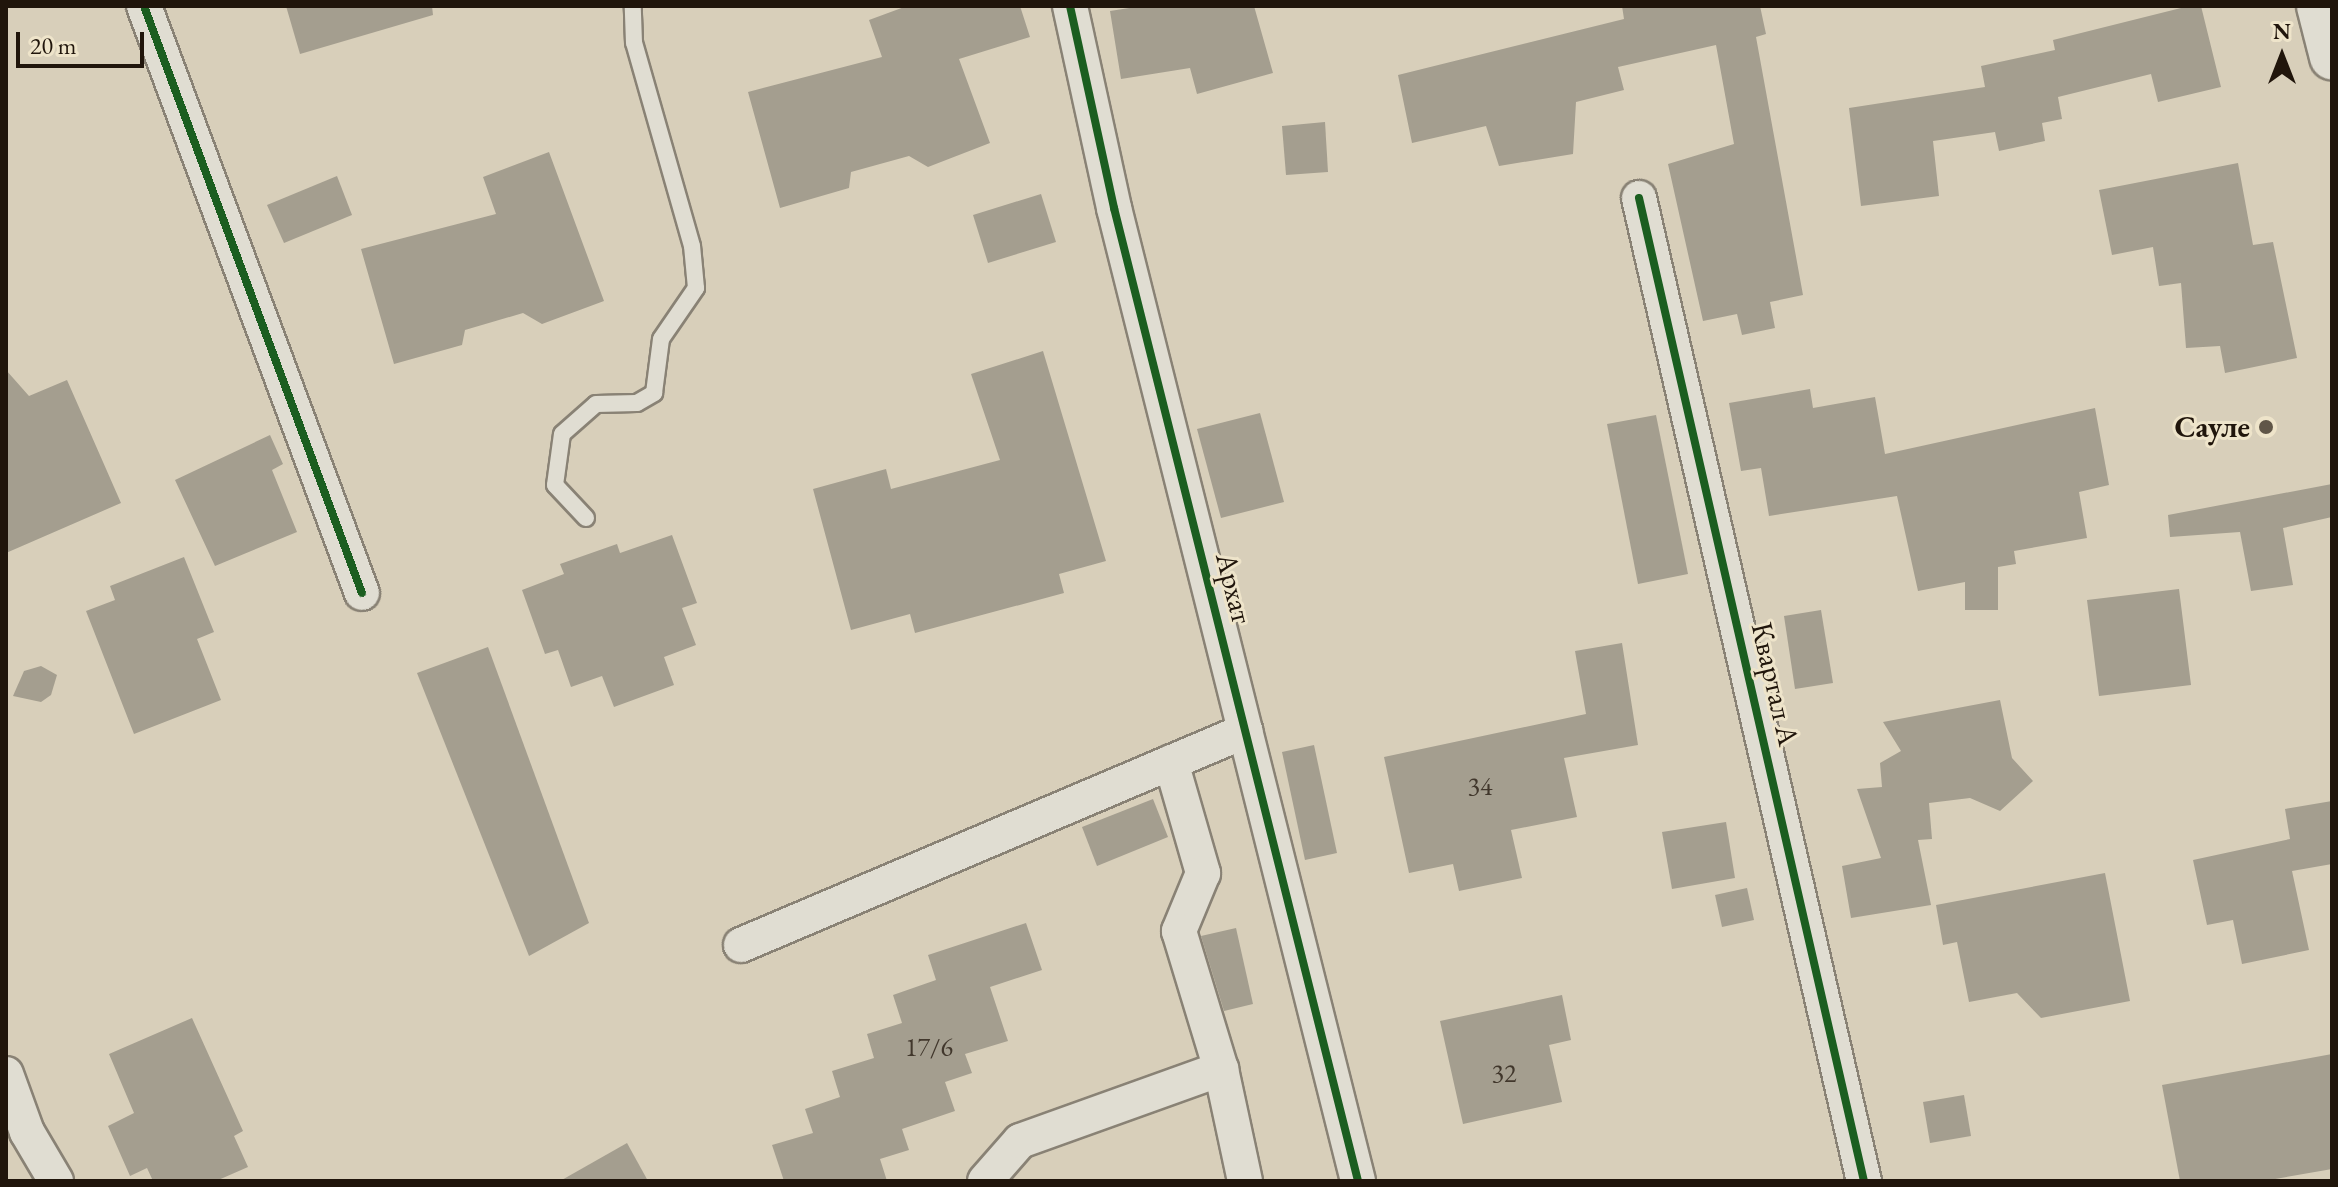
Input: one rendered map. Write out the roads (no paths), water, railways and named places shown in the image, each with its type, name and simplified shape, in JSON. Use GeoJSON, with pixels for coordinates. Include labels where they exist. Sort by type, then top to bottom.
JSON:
{"type":"FeatureCollection","features":[{"type":"Feature","properties":{"kind":"main road"},"geometry":{"type":"LineString","coordinates":[[2319,6],[2332,57]]}},
{"type":"Feature","properties":{"kind":"street"},"geometry":{"type":"LineString","coordinates":[[144,6],[362,593]]}},
{"type":"Feature","properties":{"kind":"street","name":"Архат"},"geometry":{"type":"LineString","coordinates":[[1070,6],[1245,731],[1358,1181]]}},
{"type":"Feature","properties":{"kind":"street","name":"Квартал А"},"geometry":{"type":"LineString","coordinates":[[1639,198],[1864,1181]]}},
{"type":"Feature","properties":{"kind":"street"},"geometry":{"type":"LineString","coordinates":[[741,945],[1245,731]]}},
{"type":"Feature","properties":{"kind":"street"},"geometry":{"type":"LineString","coordinates":[[1171,762],[1203,873],[1179,931],[1221,1069],[1245,1181]]}},
{"type":"Feature","properties":{"kind":"street"},"geometry":{"type":"LineString","coordinates":[[985,1181],[1020,1141],[1221,1069]]}},
{"type":"Feature","properties":{"kind":"street"},"geometry":{"type":"LineString","coordinates":[[6,1074],[27,1132],[56,1181]]}},
{"type":"Feature","properties":{"kind":"lane"},"geometry":{"type":"LineString","coordinates":[[586,518],[555,485],[562,434],[596,404],[637,403],[654,393],[661,339],[696,288],[692,246],[634,43],[633,6]]}},
{"type":"Feature","properties":{"kind":"place","name":"Сауле"},"geometry":{"type":"Point","coordinates":[2266,427]}}]}
